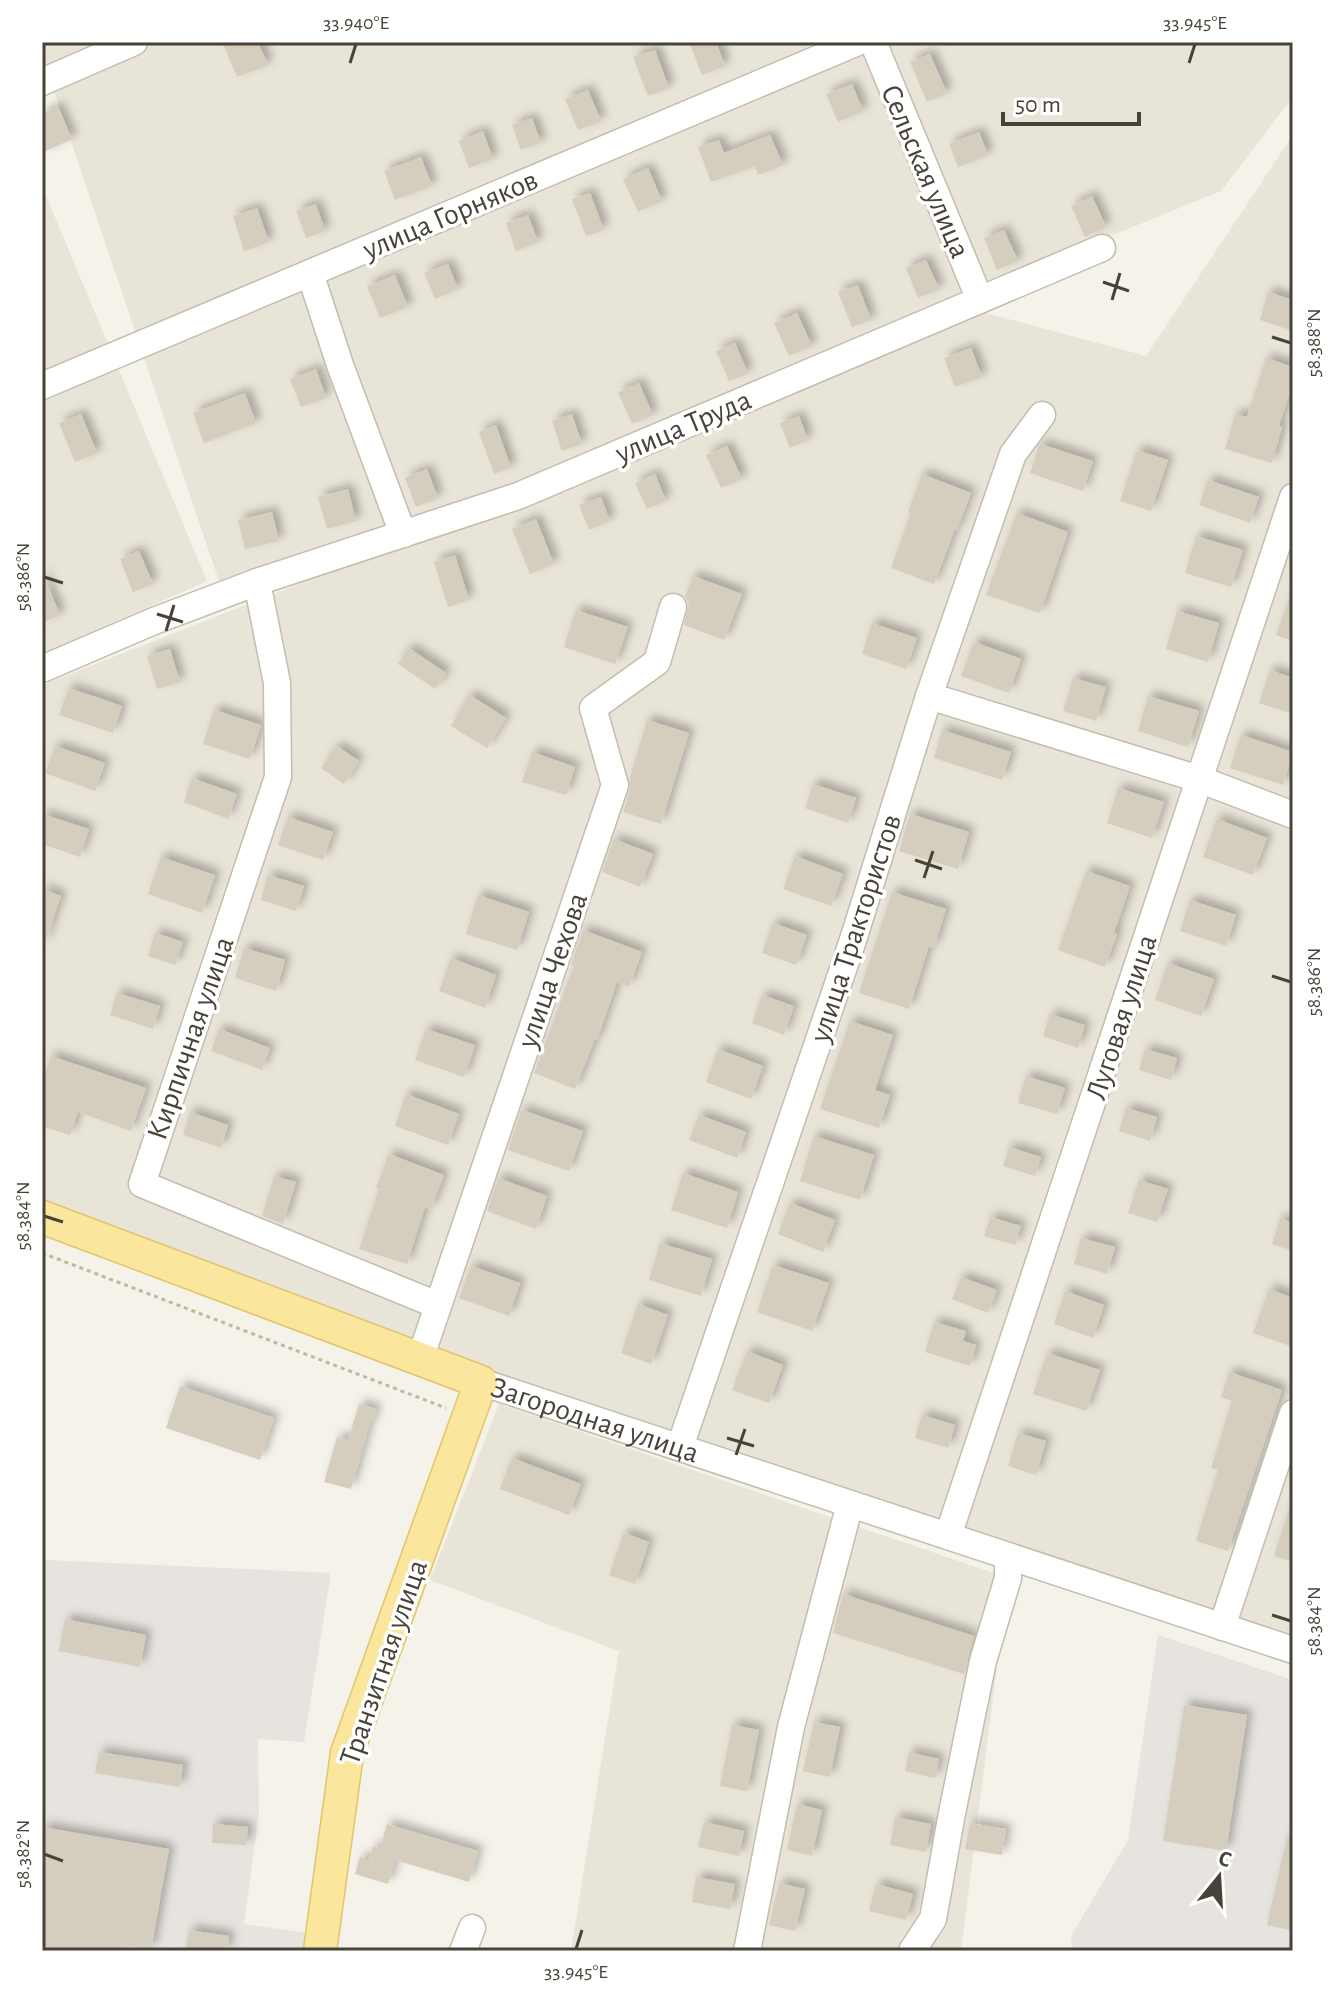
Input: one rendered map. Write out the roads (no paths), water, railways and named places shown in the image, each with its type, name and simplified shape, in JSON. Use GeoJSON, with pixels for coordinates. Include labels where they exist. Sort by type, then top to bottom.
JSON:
{"type":"FeatureCollection","features":[{"type":"Feature","properties":{"kind":"main road","name":"Загородная улица"},"geometry":{"type":"LineString","coordinates":[[42,1217],[481,1382]]}},
{"type":"Feature","properties":{"kind":"main road","name":"Транзитная улица"},"geometry":{"type":"LineString","coordinates":[[320,1951],[347,1753],[481,1382]]}},
{"type":"Feature","properties":{"kind":"street"},"geometry":{"type":"LineString","coordinates":[[42,82],[134,42]]}},
{"type":"Feature","properties":{"kind":"street","name":"улица Горняков"},"geometry":{"type":"LineString","coordinates":[[42,386],[858,42]]}},
{"type":"Feature","properties":{"kind":"street","name":"Сельская улица"},"geometry":{"type":"LineString","coordinates":[[873,42],[980,300]]}},
{"type":"Feature","properties":{"kind":"street","name":"улица Труда"},"geometry":{"type":"LineString","coordinates":[[42,669],[154,621],[257,582],[518,496],[1102,248]]}},
{"type":"Feature","properties":{"kind":"street"},"geometry":{"type":"LineString","coordinates":[[310,273],[340,365],[403,534]]}},
{"type":"Feature","properties":{"kind":"street","name":"улица Трактористов"},"geometry":{"type":"LineString","coordinates":[[680,1447],[854,937],[929,696],[1013,454],[1042,415]]}},
{"type":"Feature","properties":{"kind":"street","name":"Луговая улица"},"geometry":{"type":"LineString","coordinates":[[948,1536],[1293,497]]}},
{"type":"Feature","properties":{"kind":"street","name":"Кирпичная улица"},"geometry":{"type":"LineString","coordinates":[[257,582],[277,683],[278,777],[142,1184],[437,1305]]}},
{"type":"Feature","properties":{"kind":"street","name":"улица Чехова"},"geometry":{"type":"LineString","coordinates":[[420,1359],[615,785],[593,708],[657,662],[673,607]]}},
{"type":"Feature","properties":{"kind":"street"},"geometry":{"type":"LineString","coordinates":[[929,696],[1199,779],[1293,815]]}},
{"type":"Feature","properties":{"kind":"street","name":"Загородная улица"},"geometry":{"type":"LineString","coordinates":[[481,1382],[1293,1650]]}},
{"type":"Feature","properties":{"kind":"street"},"geometry":{"type":"LineString","coordinates":[[1222,1627],[1293,1413]]}},
{"type":"Feature","properties":{"kind":"street"},"geometry":{"type":"LineString","coordinates":[[747,1951],[791,1727],[850,1504]]}},
{"type":"Feature","properties":{"kind":"street"},"geometry":{"type":"LineString","coordinates":[[912,1951],[933,1919],[983,1661],[1008,1578],[1008,1557]]}}]}
